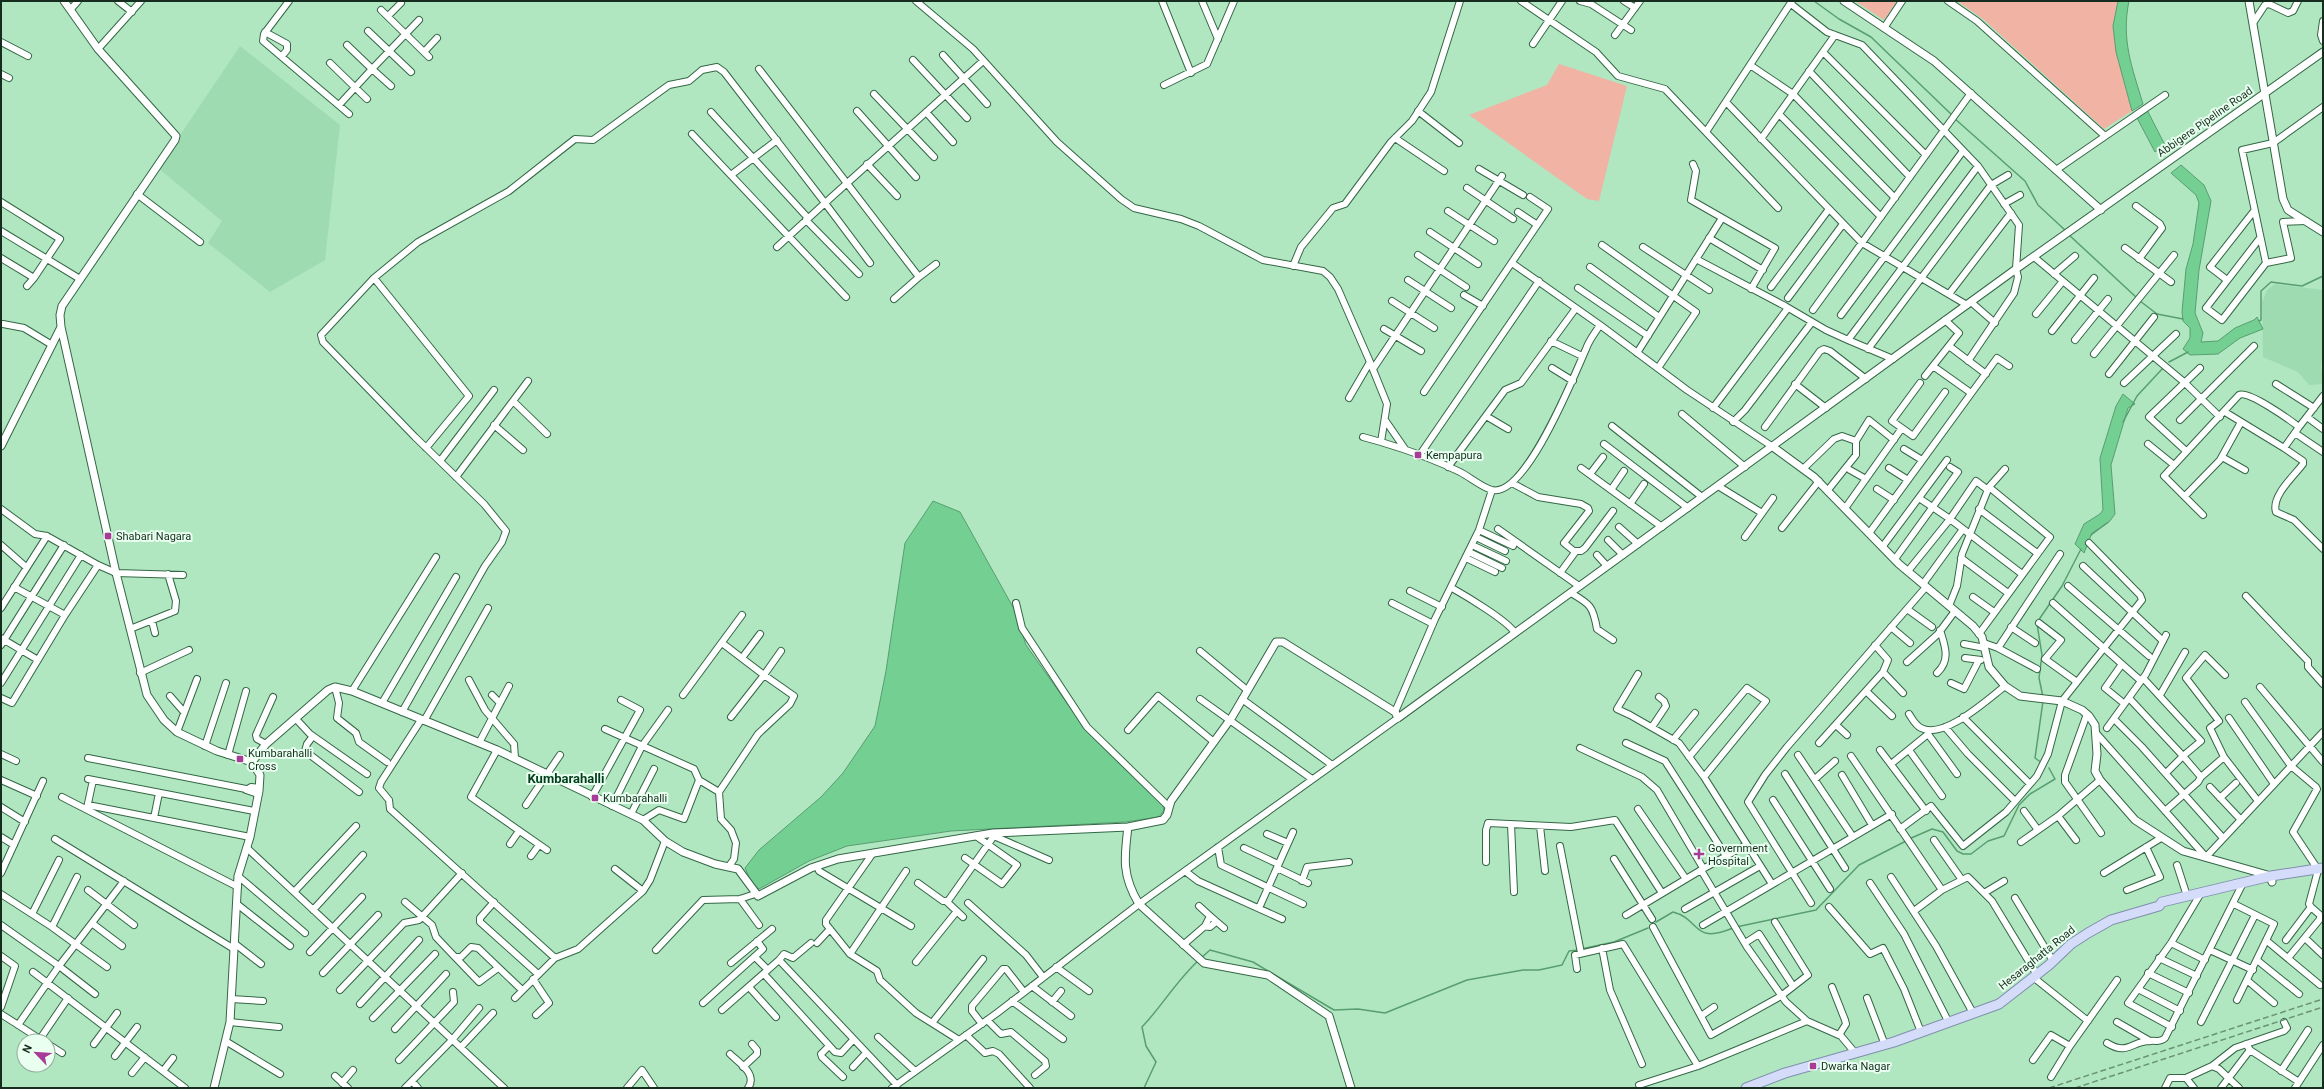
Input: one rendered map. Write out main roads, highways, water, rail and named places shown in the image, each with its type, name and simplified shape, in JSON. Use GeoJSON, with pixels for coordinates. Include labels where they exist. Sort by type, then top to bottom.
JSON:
{"type":"FeatureCollection","features":[{"type":"Feature","properties":{"kind":"main road"},"geometry":{"type":"LineString","coordinates":[[2159,906],[2164,908],[2199,896],[2271,879],[2320,871]]}},
{"type":"Feature","properties":{"kind":"main road","name":"Hesaraghatta Road"},"geometry":{"type":"LineString","coordinates":[[1746,1088],[1785,1074],[1885,1045],[1999,1004],[2053,961],[2071,944],[2111,920],[2159,906],[2162,902],[2187,896],[2199,896]]}},
{"type":"Feature","properties":{"kind":"waterway"},"geometry":{"type":"LineString","coordinates":[[1814,1],[1839,19],[1871,37],[1952,115]]}},
{"type":"Feature","properties":{"kind":"waterway"},"geometry":{"type":"LineString","coordinates":[[1954,118],[2025,181],[2038,205],[2066,231]]}},
{"type":"Feature","properties":{"kind":"waterway"},"geometry":{"type":"LineString","coordinates":[[2068,234],[2137,298]]}},
{"type":"Feature","properties":{"kind":"waterway"},"geometry":{"type":"LineString","coordinates":[[2259,321],[2261,320],[2261,291],[2271,282],[2302,286],[2323,276]]}},
{"type":"Feature","properties":{"kind":"waterway"},"geometry":{"type":"LineString","coordinates":[[2140,301],[2157,314],[2183,319]]}},
{"type":"Feature","properties":{"kind":"waterway"},"geometry":{"type":"LineString","coordinates":[[2169,362],[2188,352]]}},
{"type":"Feature","properties":{"kind":"waterway"},"geometry":{"type":"LineString","coordinates":[[2123,422],[2137,396],[2163,368]]}},
{"type":"Feature","properties":{"kind":"waterway"},"geometry":{"type":"LineString","coordinates":[[2091,535],[2107,523]]}},
{"type":"Feature","properties":{"kind":"waterway"},"geometry":{"type":"LineString","coordinates":[[2038,621],[2062,586],[2081,549]]}},
{"type":"Feature","properties":{"kind":"waterway"},"geometry":{"type":"LineString","coordinates":[[2037,624],[2042,655],[2039,678],[2043,697]]}},
{"type":"Feature","properties":{"kind":"waterway"},"geometry":{"type":"LineString","coordinates":[[2042,763],[2035,758],[2043,701]]}},
{"type":"Feature","properties":{"kind":"waterway"},"geometry":{"type":"LineString","coordinates":[[1909,839],[1932,829],[1943,832],[1957,851],[1963,854],[1971,854],[1988,841],[2004,836],[2019,805],[2030,794],[2055,779],[2049,768]]}},
{"type":"Feature","properties":{"kind":"waterway"},"geometry":{"type":"LineString","coordinates":[[1736,927],[1816,910],[1859,865],[1906,841]]}},
{"type":"Feature","properties":{"kind":"waterway"},"geometry":{"type":"LineString","coordinates":[[1656,922],[1673,912],[1682,915],[1698,929],[1710,934],[1733,928]]}},
{"type":"Feature","properties":{"kind":"waterway"},"geometry":{"type":"LineString","coordinates":[[1581,949],[1614,942],[1648,928]]}},
{"type":"Feature","properties":{"kind":"waterway"},"geometry":{"type":"LineString","coordinates":[[1201,958],[1210,950],[1253,962],[1334,1010],[1358,1009],[1385,1013],[1467,980],[1523,970],[1539,970],[1562,965],[1569,951],[1578,950]]}},
{"type":"Feature","properties":{"kind":"waterway"},"geometry":{"type":"LineString","coordinates":[[1144,1088],[1156,1062],[1146,1046],[1142,1027],[1199,960]]}},
{"type":"Feature","properties":{"kind":"railway"},"geometry":{"type":"LineString","coordinates":[[2049,1088],[2323,999]]}},
{"type":"Feature","properties":{"kind":"railway"},"geometry":{"type":"LineString","coordinates":[[2075,1088],[2323,1007]]}},
{"type":"Feature","properties":{"kind":"place","name":"Kempapura"},"geometry":{"type":"Point","coordinates":[1418,455]}},
{"type":"Feature","properties":{"kind":"place","name":"Shabari Nagara"},"geometry":{"type":"Point","coordinates":[108,536]}},
{"type":"Feature","properties":{"kind":"place","name":"Kumbarahalli Cross"},"geometry":{"type":"Point","coordinates":[240,759]}},
{"type":"Feature","properties":{"kind":"place","name":"Kumbarahalli"},"geometry":{"type":"Point","coordinates":[595,798]}},
{"type":"Feature","properties":{"kind":"place","name":"Government Hospital"},"geometry":{"type":"Point","coordinates":[1699,854]}},
{"type":"Feature","properties":{"kind":"place","name":"Dwarka Nagar"},"geometry":{"type":"Point","coordinates":[1813,1066]}},
{"type":"Feature","properties":{"kind":"district","name":"Kumbarahalli"},"geometry":{"type":"Point","coordinates":[566,778]}}]}
